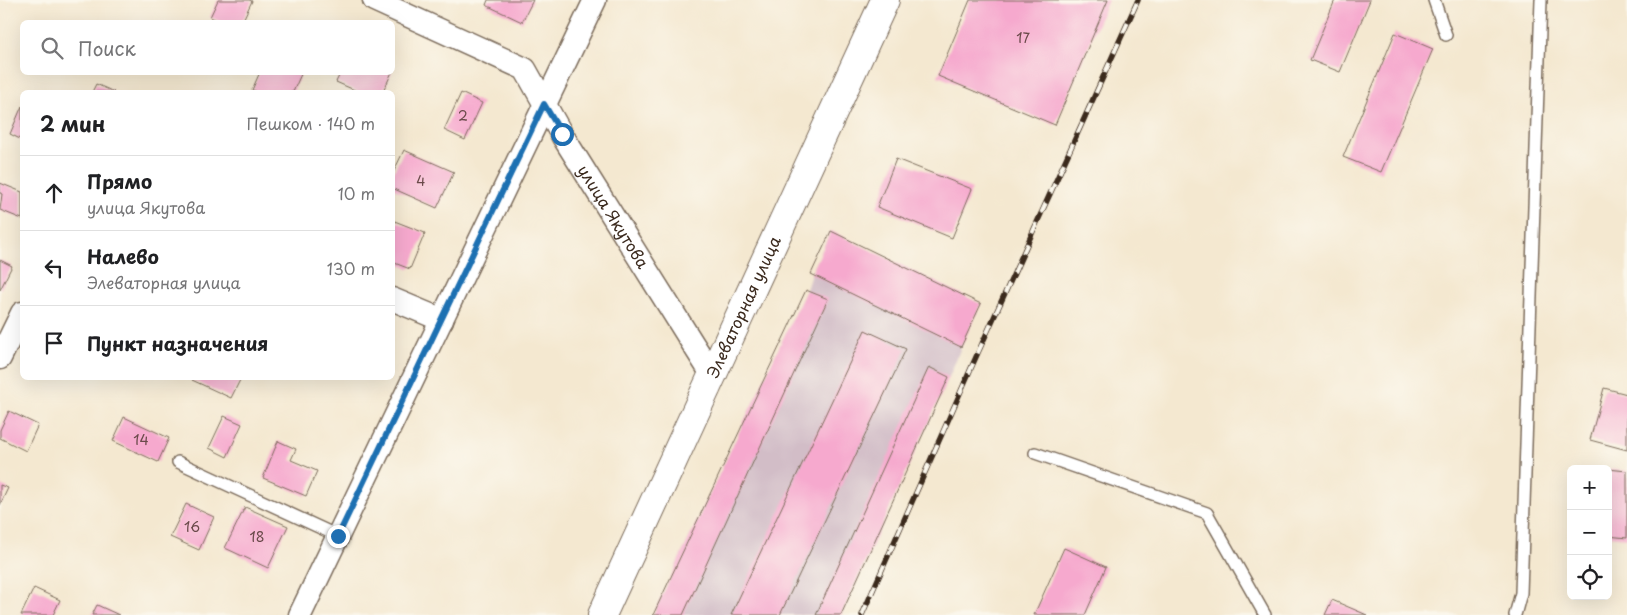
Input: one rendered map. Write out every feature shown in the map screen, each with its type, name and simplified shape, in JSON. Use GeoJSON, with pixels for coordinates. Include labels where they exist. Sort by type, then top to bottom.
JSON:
{"type":"FeatureCollection","features":[{"type":"Feature","properties":{"kind":"main road","name":"Элеваторная улица"},"geometry":{"type":"LineString","coordinates":[[602,615],[885,0]]}},
{"type":"Feature","properties":{"kind":"street","name":"улица Якутова"},"geometry":{"type":"LineString","coordinates":[[374,0],[525,68],[544,104],[713,376]]}},
{"type":"Feature","properties":{"kind":"street"},"geometry":{"type":"LineString","coordinates":[[300,615],[595,0]]}},
{"type":"Feature","properties":{"kind":"street"},"geometry":{"type":"LineString","coordinates":[[395,300],[442,320]]}},
{"type":"Feature","properties":{"kind":"street"},"geometry":{"type":"LineString","coordinates":[[0,358],[20,317]]}},
{"type":"Feature","properties":{"kind":"lane"},"geometry":{"type":"LineString","coordinates":[[1434,0],[1446,34]]}},
{"type":"Feature","properties":{"kind":"lane"},"geometry":{"type":"LineString","coordinates":[[1515,615],[1521,593],[1540,0]]}},
{"type":"Feature","properties":{"kind":"lane"},"geometry":{"type":"LineString","coordinates":[[1035,452],[1207,513],[1265,615]]}},
{"type":"Feature","properties":{"kind":"lane"},"geometry":{"type":"LineString","coordinates":[[178,462],[338,536]]}},
{"type":"Feature","properties":{"kind":"shaded area"},"geometry":{"type":"Polygon","coordinates":[[[831,231],[981,304],[841,615],[653,615],[806,290],[811,274],[831,231]]]}},
{"type":"Feature","properties":{"kind":"building"},"geometry":{"type":"Polygon","coordinates":[[[218,0],[252,1],[243,20],[217,20],[210,17],[218,0]]]}},
{"type":"Feature","properties":{"kind":"building"},"geometry":{"type":"Polygon","coordinates":[[[488,0],[533,0],[522,22],[486,5],[488,0]]]}},
{"type":"Feature","properties":{"kind":"building"},"geometry":{"type":"Polygon","coordinates":[[[970,0],[1108,0],[1055,125],[938,76],[970,0]]]}},
{"type":"Feature","properties":{"kind":"building"},"geometry":{"type":"Polygon","coordinates":[[[1335,0],[1370,0],[1340,72],[1310,60],[1335,0]]]}},
{"type":"Feature","properties":{"kind":"building"},"geometry":{"type":"Polygon","coordinates":[[[1395,33],[1433,49],[1381,172],[1343,157],[1395,33]]]}},
{"type":"Feature","properties":{"kind":"building"},"geometry":{"type":"Polygon","coordinates":[[[259,75],[301,75],[294,90],[252,90],[259,75]]]}},
{"type":"Feature","properties":{"kind":"building"},"geometry":{"type":"Polygon","coordinates":[[[340,75],[391,75],[384,90],[354,90],[336,82],[340,75]]]}},
{"type":"Feature","properties":{"kind":"building"},"geometry":{"type":"Polygon","coordinates":[[[96,84],[110,90],[93,90],[96,84]]]}},
{"type":"Feature","properties":{"kind":"building"},"geometry":{"type":"Polygon","coordinates":[[[461,93],[482,103],[465,140],[444,130],[461,93]]]}},
{"type":"Feature","properties":{"kind":"building"},"geometry":{"type":"Polygon","coordinates":[[[20,111],[20,139],[10,134],[20,111]]]}},
{"type":"Feature","properties":{"kind":"building"},"geometry":{"type":"Polygon","coordinates":[[[404,150],[454,172],[437,208],[395,189],[395,169],[404,150]]]}},
{"type":"Feature","properties":{"kind":"building"},"geometry":{"type":"Polygon","coordinates":[[[896,159],[972,189],[952,238],[877,207],[896,159]]]}},
{"type":"Feature","properties":{"kind":"building"},"geometry":{"type":"Polygon","coordinates":[[[0,183],[20,191],[20,218],[0,210],[2,194],[0,193],[0,183]]]}},
{"type":"Feature","properties":{"kind":"building"},"geometry":{"type":"Polygon","coordinates":[[[395,221],[425,233],[410,269],[395,263],[395,221]]]}},
{"type":"Feature","properties":{"kind":"building"},"geometry":{"type":"Polygon","coordinates":[[[831,231],[981,304],[961,347],[811,274],[831,231]]]}},
{"type":"Feature","properties":{"kind":"building"},"geometry":{"type":"Polygon","coordinates":[[[0,260],[12,266],[0,290],[0,260]]]}},
{"type":"Feature","properties":{"kind":"building"},"geometry":{"type":"Polygon","coordinates":[[[806,290],[828,299],[683,615],[653,615],[806,290]]]}},
{"type":"Feature","properties":{"kind":"building"},"geometry":{"type":"Polygon","coordinates":[[[865,330],[906,349],[780,615],[731,615],[865,330]]]}},
{"type":"Feature","properties":{"kind":"building"},"geometry":{"type":"Polygon","coordinates":[[[929,367],[949,377],[841,615],[816,615],[929,367]]]}},
{"type":"Feature","properties":{"kind":"building"},"geometry":{"type":"Polygon","coordinates":[[[192,380],[240,380],[231,398],[192,380]]]}},
{"type":"Feature","properties":{"kind":"building"},"geometry":{"type":"Polygon","coordinates":[[[1604,388],[1627,394],[1627,450],[1590,440],[1604,388]]]}},
{"type":"Feature","properties":{"kind":"building"},"geometry":{"type":"Polygon","coordinates":[[[9,411],[38,425],[26,451],[0,438],[0,430],[9,411]]]}},
{"type":"Feature","properties":{"kind":"building"},"geometry":{"type":"Polygon","coordinates":[[[224,416],[242,424],[227,457],[209,448],[224,416]]]}},
{"type":"Feature","properties":{"kind":"building"},"geometry":{"type":"Polygon","coordinates":[[[124,417],[169,438],[158,462],[113,441],[124,417]]]}},
{"type":"Feature","properties":{"kind":"building"},"geometry":{"type":"Polygon","coordinates":[[[278,441],[296,449],[291,460],[317,471],[306,496],[263,478],[278,441]]]}},
{"type":"Feature","properties":{"kind":"building"},"geometry":{"type":"Polygon","coordinates":[[[1612,469],[1627,471],[1627,538],[1612,536],[1612,469]]]}},
{"type":"Feature","properties":{"kind":"building"},"geometry":{"type":"Polygon","coordinates":[[[0,485],[8,488],[0,505],[0,485]]]}},
{"type":"Feature","properties":{"kind":"building"},"geometry":{"type":"Polygon","coordinates":[[[186,504],[214,517],[199,550],[170,537],[186,504]]]}},
{"type":"Feature","properties":{"kind":"building"},"geometry":{"type":"Polygon","coordinates":[[[245,507],[288,526],[268,568],[225,548],[245,507]]]}},
{"type":"Feature","properties":{"kind":"building"},"geometry":{"type":"Polygon","coordinates":[[[1064,548],[1106,567],[1085,615],[1034,615],[1064,548]]]}},
{"type":"Feature","properties":{"kind":"building"},"geometry":{"type":"Polygon","coordinates":[[[34,588],[60,600],[53,615],[21,615],[34,588]]]}},
{"type":"Feature","properties":{"kind":"building"},"geometry":{"type":"Polygon","coordinates":[[[1332,600],[1367,615],[1325,615],[1332,600]]]}},
{"type":"Feature","properties":{"kind":"building"},"geometry":{"type":"Polygon","coordinates":[[[97,605],[119,615],[92,615],[97,605]]]}},
{"type":"Feature","properties":{"kind":"railway"},"geometry":{"type":"LineString","coordinates":[[862,615],[976,357],[1138,0]]}},
{"type":"Feature","properties":{"kind":"route"},"geometry":{"type":"LineString","coordinates":[[338,536],[544,104],[562,134]]}}]}
